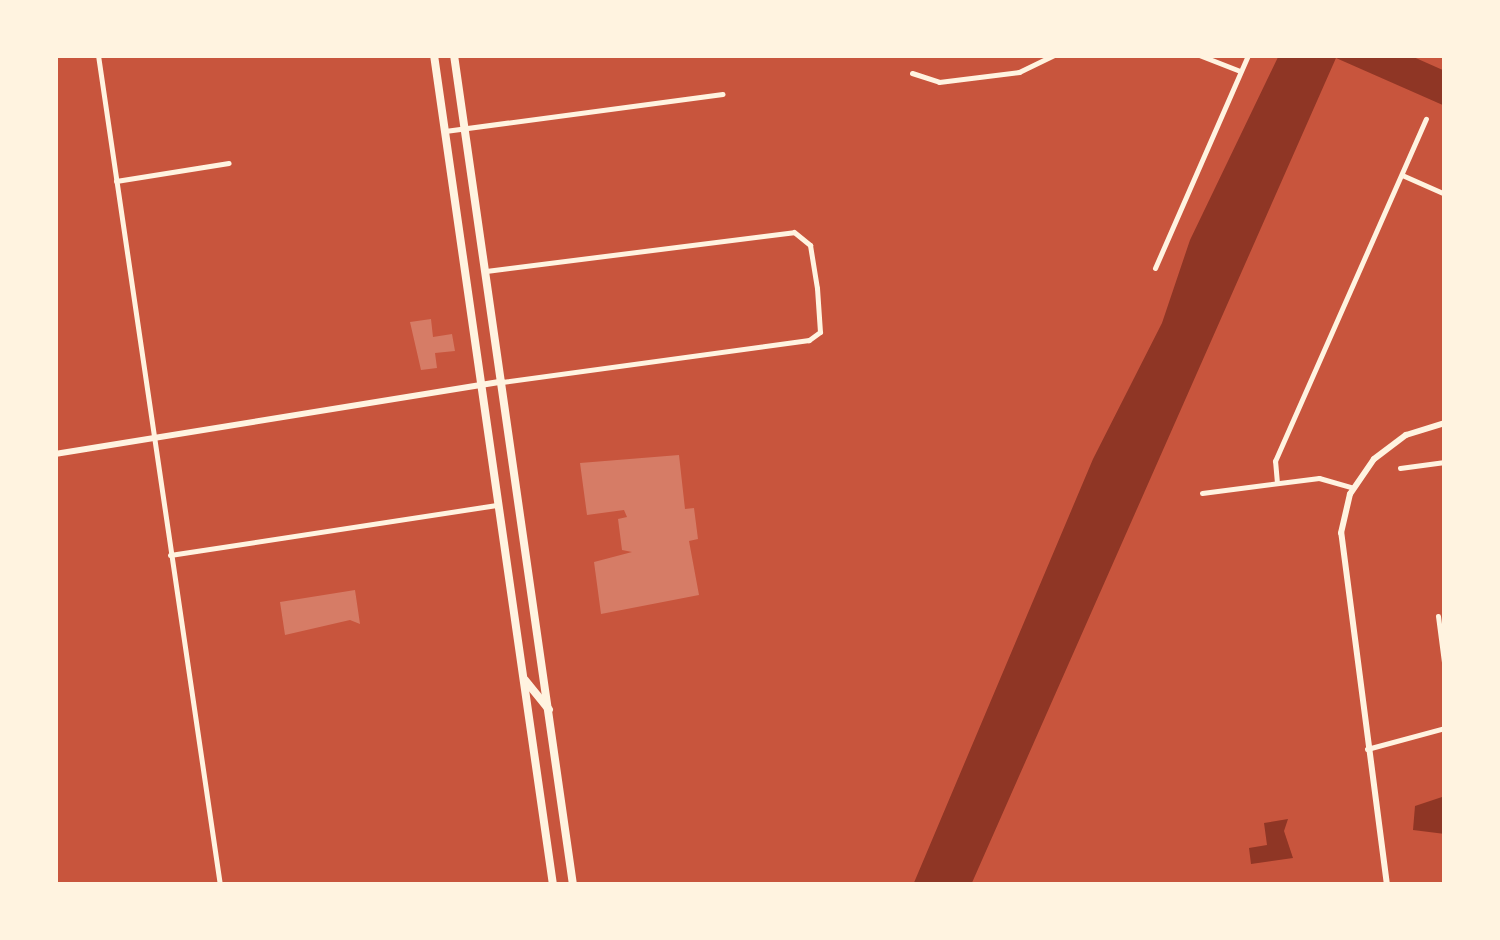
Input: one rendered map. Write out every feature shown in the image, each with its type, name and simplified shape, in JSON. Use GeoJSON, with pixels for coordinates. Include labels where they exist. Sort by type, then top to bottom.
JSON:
{"type":"FeatureCollection","features":[{"type":"Feature","properties":{"kind":"main road"},"geometry":{"type":"LineString","coordinates":[[434,55],[554,885],[573,884],[454,55]]}},
{"type":"Feature","properties":{"kind":"main road"},"geometry":{"type":"LineString","coordinates":[[523,676],[549,710]]}},
{"type":"Feature","properties":{"kind":"street"},"geometry":{"type":"LineString","coordinates":[[98,55],[220,885]]}},
{"type":"Feature","properties":{"kind":"street"},"geometry":{"type":"LineString","coordinates":[[912,73],[939,82],[987,76],[1030,70],[1054,55]]}},
{"type":"Feature","properties":{"kind":"street"},"geometry":{"type":"LineString","coordinates":[[1199,55],[1240,72]]}},
{"type":"Feature","properties":{"kind":"street"},"geometry":{"type":"LineString","coordinates":[[1154,268],[1248,55]]}},
{"type":"Feature","properties":{"kind":"street"},"geometry":{"type":"LineString","coordinates":[[445,131],[724,94]]}},
{"type":"Feature","properties":{"kind":"street"},"geometry":{"type":"LineString","coordinates":[[1277,483],[1275,461],[1426,119]]}},
{"type":"Feature","properties":{"kind":"street"},"geometry":{"type":"LineString","coordinates":[[116,181],[229,163]]}},
{"type":"Feature","properties":{"kind":"street"},"geometry":{"type":"LineString","coordinates":[[1402,175],[1445,194]]}},
{"type":"Feature","properties":{"kind":"street"},"geometry":{"type":"LineString","coordinates":[[55,454],[502,382],[816,338],[819,304],[812,251],[802,234],[486,271]]}},
{"type":"Feature","properties":{"kind":"street"},"geometry":{"type":"LineString","coordinates":[[1387,885],[1340,546],[1353,488],[1395,442],[1445,423]]}},
{"type":"Feature","properties":{"kind":"street"},"geometry":{"type":"LineString","coordinates":[[1400,468],[1445,462]]}},
{"type":"Feature","properties":{"kind":"street"},"geometry":{"type":"LineString","coordinates":[[1202,493],[1326,478],[1353,488]]}},
{"type":"Feature","properties":{"kind":"street"},"geometry":{"type":"LineString","coordinates":[[170,555],[499,505]]}},
{"type":"Feature","properties":{"kind":"street"},"geometry":{"type":"LineString","coordinates":[[1438,616],[1445,670]]}},
{"type":"Feature","properties":{"kind":"street"},"geometry":{"type":"LineString","coordinates":[[1367,749],[1445,728]]}},
{"type":"Feature","properties":{"kind":"shaded area"},"geometry":{"type":"Polygon","coordinates":[[[1279,55],[1409,55],[1445,71],[1445,106],[1336,58],[971,885],[913,885],[1093,459],[1162,323],[1190,240],[1279,55]]]}},
{"type":"Feature","properties":{"kind":"shaded area"},"geometry":{"type":"Polygon","coordinates":[[[1445,796],[1445,834],[1413,830],[1415,806],[1445,796]]]}},
{"type":"Feature","properties":{"kind":"shaded area"},"geometry":{"type":"Polygon","coordinates":[[[1288,819],[1284,831],[1293,858],[1251,864],[1249,848],[1267,845],[1264,823],[1288,819]]]}},
{"type":"Feature","properties":{"kind":"building"},"geometry":{"type":"Polygon","coordinates":[[[431,319],[433,337],[452,334],[455,351],[435,353],[437,368],[421,370],[410,322],[431,319]]]}},
{"type":"Feature","properties":{"kind":"building"},"geometry":{"type":"Polygon","coordinates":[[[679,455],[685,509],[694,508],[698,539],[689,541],[699,595],[601,614],[594,562],[632,552],[622,550],[618,519],[627,517],[624,510],[587,515],[580,463],[679,455]]]}},
{"type":"Feature","properties":{"kind":"building"},"geometry":{"type":"Polygon","coordinates":[[[355,590],[360,624],[350,620],[285,635],[280,602],[355,590]]]}}]}
